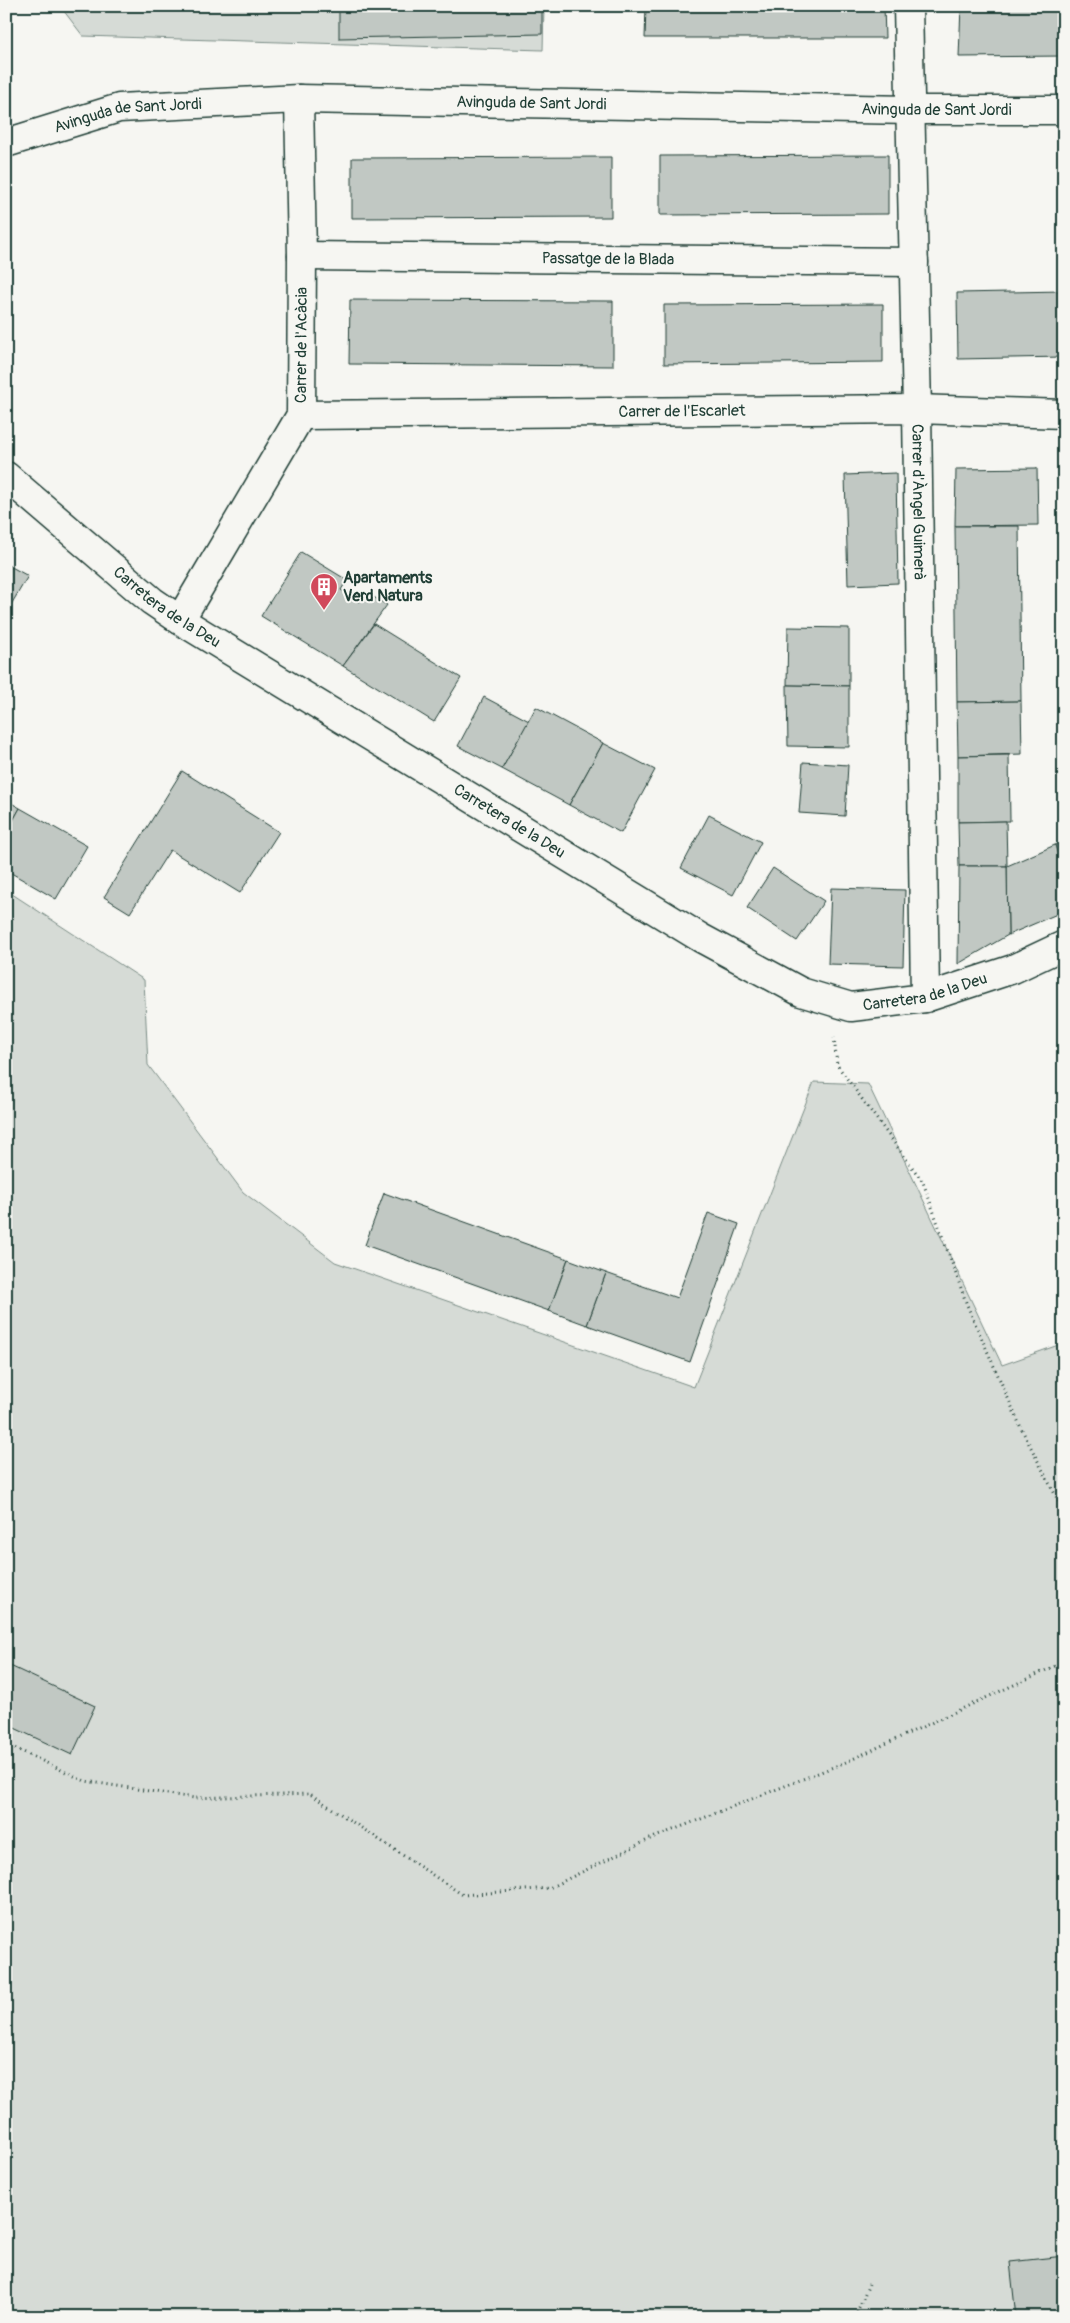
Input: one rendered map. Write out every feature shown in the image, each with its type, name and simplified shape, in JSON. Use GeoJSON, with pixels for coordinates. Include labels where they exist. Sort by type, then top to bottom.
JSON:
{"type":"FeatureCollection","features":[{"type":"Feature","properties":{"kind":"street","name":"Carrer d'Àngel Guimerà"},"geometry":{"type":"LineString","coordinates":[[908,6],[912,110],[925,998]]}},
{"type":"Feature","properties":{"kind":"street","name":"Avinguda de Sant Jordi"},"geometry":{"type":"LineString","coordinates":[[6,144],[119,108],[299,99],[912,110],[1064,110]]}},
{"type":"Feature","properties":{"kind":"street","name":"Carrer de l'Acàcia"},"geometry":{"type":"LineString","coordinates":[[180,620],[301,415],[302,256],[299,99]]}},
{"type":"Feature","properties":{"kind":"street","name":"Passatge de la Blada"},"geometry":{"type":"LineString","coordinates":[[302,256],[914,262]]}},
{"type":"Feature","properties":{"kind":"street","name":"Carrer de l'Escarlet"},"geometry":{"type":"LineString","coordinates":[[301,415],[917,409],[1064,414]]}},
{"type":"Feature","properties":{"kind":"street","name":"Carretera de la Deu"},"geometry":{"type":"LineString","coordinates":[[6,476],[152,601],[180,620],[702,938],[801,992],[851,1007],[925,998],[1012,968],[1064,945]]}},
{"type":"Feature","properties":{"kind":"path"},"geometry":{"type":"LineString","coordinates":[[832,1002],[837,1065],[923,1182],[966,1305],[1022,1430],[1064,1512]]}},
{"type":"Feature","properties":{"kind":"path"},"geometry":{"type":"LineString","coordinates":[[6,1744],[85,1780],[94,1782],[194,1798],[310,1794],[463,1895],[548,1888],[650,1840],[846,1762],[1064,1662]]}},
{"type":"Feature","properties":{"kind":"path"},"geometry":{"type":"LineString","coordinates":[[855,2317],[869,2284]]}},
{"type":"Feature","properties":{"kind":"shaded area"},"geometry":{"type":"Polygon","coordinates":[[[60,6],[544,6],[543,50],[83,36],[60,6]]]}},
{"type":"Feature","properties":{"kind":"shaded area"},"geometry":{"type":"Polygon","coordinates":[[[6,890],[144,980],[148,1065],[243,1192],[335,1262],[694,1387],[814,1082],[868,1084],[1002,1365],[1064,1343],[1064,2317],[6,2317],[6,890]]]}},
{"type":"Feature","properties":{"kind":"building"},"geometry":{"type":"Polygon","coordinates":[[[339,6],[542,6],[542,34],[339,38],[339,6]]]}},
{"type":"Feature","properties":{"kind":"building"},"geometry":{"type":"Polygon","coordinates":[[[646,6],[884,6],[885,38],[645,38],[646,6]]]}},
{"type":"Feature","properties":{"kind":"building"},"geometry":{"type":"Polygon","coordinates":[[[961,6],[1064,6],[1064,56],[959,57],[961,6]]]}},
{"type":"Feature","properties":{"kind":"building"},"geometry":{"type":"Polygon","coordinates":[[[888,155],[888,214],[660,215],[660,156],[888,155]]]}},
{"type":"Feature","properties":{"kind":"building"},"geometry":{"type":"Polygon","coordinates":[[[611,157],[611,217],[352,218],[352,158],[611,157]]]}},
{"type":"Feature","properties":{"kind":"building"},"geometry":{"type":"Polygon","coordinates":[[[1064,291],[1064,357],[958,359],[957,293],[1064,291]]]}},
{"type":"Feature","properties":{"kind":"building"},"geometry":{"type":"Polygon","coordinates":[[[350,300],[613,301],[613,366],[349,364],[350,300]]]}},
{"type":"Feature","properties":{"kind":"building"},"geometry":{"type":"Polygon","coordinates":[[[883,304],[883,362],[664,364],[664,305],[883,304]]]}},
{"type":"Feature","properties":{"kind":"building"},"geometry":{"type":"Polygon","coordinates":[[[1037,468],[1038,525],[955,526],[956,469],[1037,468]]]}},
{"type":"Feature","properties":{"kind":"building"},"geometry":{"type":"Polygon","coordinates":[[[896,473],[898,583],[848,585],[845,475],[896,473]]]}},
{"type":"Feature","properties":{"kind":"building"},"geometry":{"type":"Polygon","coordinates":[[[955,526],[1019,526],[1021,701],[957,702],[955,526]]]}},
{"type":"Feature","properties":{"kind":"building","name":"Apartaments Verd Natura"},"geometry":{"type":"Polygon","coordinates":[[[301,552],[347,580],[341,590],[359,602],[365,592],[387,605],[343,666],[261,616],[301,552]]]}},
{"type":"Feature","properties":{"kind":"building"},"geometry":{"type":"Polygon","coordinates":[[[6,564],[28,576],[6,613],[6,564]]]}},
{"type":"Feature","properties":{"kind":"building"},"geometry":{"type":"Polygon","coordinates":[[[374,624],[461,678],[434,722],[343,666],[374,624]]]}},
{"type":"Feature","properties":{"kind":"building"},"geometry":{"type":"Polygon","coordinates":[[[788,627],[849,628],[849,686],[787,685],[788,627]]]}},
{"type":"Feature","properties":{"kind":"building"},"geometry":{"type":"Polygon","coordinates":[[[787,685],[849,686],[849,747],[788,746],[787,685]]]}},
{"type":"Feature","properties":{"kind":"building"},"geometry":{"type":"Polygon","coordinates":[[[484,697],[529,721],[502,769],[458,746],[484,697]]]}},
{"type":"Feature","properties":{"kind":"building"},"geometry":{"type":"Polygon","coordinates":[[[1021,701],[1022,754],[958,756],[957,702],[1021,701]]]}},
{"type":"Feature","properties":{"kind":"building"},"geometry":{"type":"Polygon","coordinates":[[[536,707],[603,743],[569,805],[502,769],[536,707]]]}},
{"type":"Feature","properties":{"kind":"building"},"geometry":{"type":"Polygon","coordinates":[[[603,743],[655,770],[621,833],[569,805],[603,743]]]}},
{"type":"Feature","properties":{"kind":"building"},"geometry":{"type":"Polygon","coordinates":[[[1009,755],[1010,821],[958,822],[958,756],[1009,755]]]}},
{"type":"Feature","properties":{"kind":"building"},"geometry":{"type":"Polygon","coordinates":[[[803,762],[848,765],[845,816],[799,813],[803,762]]]}},
{"type":"Feature","properties":{"kind":"building"},"geometry":{"type":"Polygon","coordinates":[[[182,771],[279,832],[240,893],[170,850],[130,913],[104,897],[182,771]]]}},
{"type":"Feature","properties":{"kind":"building"},"geometry":{"type":"Polygon","coordinates":[[[6,800],[20,808],[6,833],[6,800]]]}},
{"type":"Feature","properties":{"kind":"building"},"geometry":{"type":"Polygon","coordinates":[[[20,808],[87,846],[56,899],[6,870],[6,833],[20,808]]]}},
{"type":"Feature","properties":{"kind":"building"},"geometry":{"type":"Polygon","coordinates":[[[709,815],[761,842],[733,895],[681,868],[709,815]]]}},
{"type":"Feature","properties":{"kind":"building"},"geometry":{"type":"Polygon","coordinates":[[[1006,821],[1007,866],[959,866],[958,822],[1006,821]]]}},
{"type":"Feature","properties":{"kind":"building"},"geometry":{"type":"Polygon","coordinates":[[[1064,841],[1064,875],[1055,845],[1064,841]]]}},
{"type":"Feature","properties":{"kind":"building"},"geometry":{"type":"Polygon","coordinates":[[[1055,845],[1064,875],[1064,911],[1008,935],[1007,866],[1055,845]]]}},
{"type":"Feature","properties":{"kind":"building"},"geometry":{"type":"Polygon","coordinates":[[[959,866],[1007,866],[1008,935],[958,964],[959,866]]]}},
{"type":"Feature","properties":{"kind":"building"},"geometry":{"type":"Polygon","coordinates":[[[773,868],[824,901],[797,941],[747,908],[773,868]]]}},
{"type":"Feature","properties":{"kind":"building"},"geometry":{"type":"Polygon","coordinates":[[[831,888],[905,890],[903,966],[828,964],[831,888]]]}},
{"type":"Feature","properties":{"kind":"building"},"geometry":{"type":"Polygon","coordinates":[[[384,1193],[568,1259],[549,1311],[365,1245],[384,1193]]]}},
{"type":"Feature","properties":{"kind":"building"},"geometry":{"type":"Polygon","coordinates":[[[708,1213],[739,1224],[690,1362],[587,1325],[606,1273],[677,1298],[708,1213]]]}},
{"type":"Feature","properties":{"kind":"building"},"geometry":{"type":"Polygon","coordinates":[[[568,1259],[606,1273],[587,1325],[549,1311],[568,1259]]]}},
{"type":"Feature","properties":{"kind":"building"},"geometry":{"type":"Polygon","coordinates":[[[6,1664],[95,1706],[72,1755],[6,1724],[6,1664]]]}},
{"type":"Feature","properties":{"kind":"building"},"geometry":{"type":"Polygon","coordinates":[[[1064,2256],[1064,2317],[1016,2317],[1010,2262],[1064,2256]]]}},
{"type":"Feature","properties":{"kind":"place","name":"Apartaments Verd Natura"},"geometry":{"type":"Point","coordinates":[324,611]}}]}
